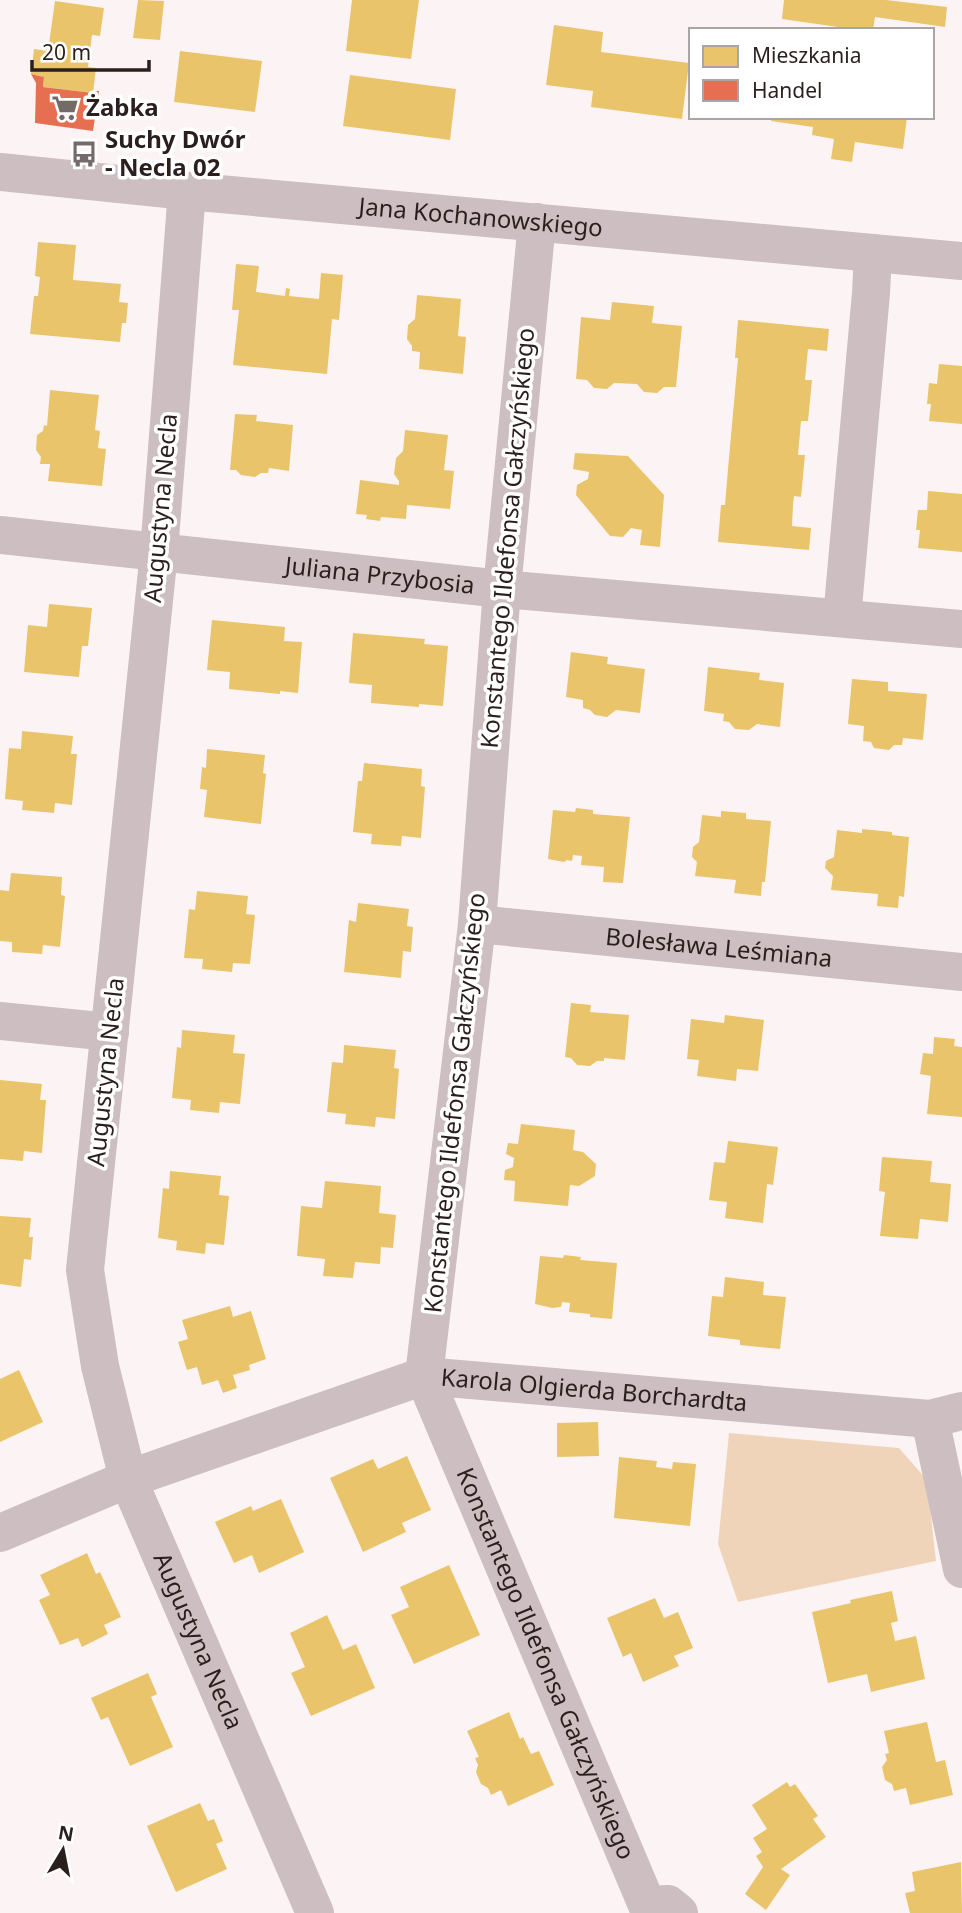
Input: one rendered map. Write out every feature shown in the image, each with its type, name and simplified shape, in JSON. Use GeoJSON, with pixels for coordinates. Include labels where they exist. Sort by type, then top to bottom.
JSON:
{"type":"FeatureCollection","features":[{"type":"Feature","properties":{"kind":"street","name":"Jana Kochanowskiego"},"geometry":{"type":"LineString","coordinates":[[0,172],[962,261]]}},
{"type":"Feature","properties":{"kind":"street","name":"Augustyna Necla"},"geometry":{"type":"LineString","coordinates":[[187,191],[159,552],[85,1270],[100,1366],[128,1479],[315,1913]]}},
{"type":"Feature","properties":{"kind":"street","name":"Konstantego Ildefonsa Gałczyńskiego"},"geometry":{"type":"LineString","coordinates":[[537,222],[502,589],[477,924],[424,1376],[653,1910]]}},
{"type":"Feature","properties":{"kind":"street"},"geometry":{"type":"LineString","coordinates":[[842,618],[873,253]]}},
{"type":"Feature","properties":{"kind":"street","name":"Juliana Przybosia"},"geometry":{"type":"LineString","coordinates":[[0,535],[502,589],[962,629]]}},
{"type":"Feature","properties":{"kind":"street","name":"Bolesława Leśmiana"},"geometry":{"type":"LineString","coordinates":[[477,924],[962,972]]}},
{"type":"Feature","properties":{"kind":"street"},"geometry":{"type":"LineString","coordinates":[[0,1021],[110,1032]]}},
{"type":"Feature","properties":{"kind":"street","name":"Karola Olgierda Borchardta"},"geometry":{"type":"LineString","coordinates":[[0,1533],[128,1479],[424,1376],[946,1415]]}},
{"type":"Feature","properties":{"kind":"street"},"geometry":{"type":"LineString","coordinates":[[946,1415],[962,1569]]}},
{"type":"Feature","properties":{"kind":"shaded area"},"geometry":{"type":"Polygon","coordinates":[[[729,1433],[899,1448],[927,1480],[936,1561],[738,1602],[718,1544],[729,1433]]]}},
{"type":"Feature","properties":{"kind":"building: Mieszkania"},"geometry":{"type":"Polygon","coordinates":[[[138,0],[164,1],[160,40],[133,38],[138,0]]]}},
{"type":"Feature","properties":{"kind":"building: Mieszkania"},"geometry":{"type":"Polygon","coordinates":[[[352,0],[419,0],[411,59],[346,51],[352,0]]]}},
{"type":"Feature","properties":{"kind":"building: Mieszkania"},"geometry":{"type":"Polygon","coordinates":[[[784,0],[886,0],[947,7],[945,27],[875,17],[873,28],[838,28],[782,19],[784,0]]]}},
{"type":"Feature","properties":{"kind":"building: Mieszkania"},"geometry":{"type":"Polygon","coordinates":[[[55,1],[104,8],[100,36],[92,35],[88,67],[96,68],[93,93],[43,87],[44,77],[31,74],[34,49],[48,51],[55,1]]]}},
{"type":"Feature","properties":{"kind":"building: Mieszkania"},"geometry":{"type":"Polygon","coordinates":[[[554,25],[603,32],[601,52],[689,63],[682,119],[591,107],[593,91],[546,85],[554,25]]]}},
{"type":"Feature","properties":{"kind":"building: Mieszkania"},"geometry":{"type":"Polygon","coordinates":[[[180,51],[262,61],[255,112],[174,102],[180,51]]]}},
{"type":"Feature","properties":{"kind":"building: Mieszkania"},"geometry":{"type":"Polygon","coordinates":[[[350,75],[456,89],[450,140],[343,126],[350,75]]]}},
{"type":"Feature","properties":{"kind":"building: Mieszkania"},"geometry":{"type":"Polygon","coordinates":[[[907,119],[903,149],[855,142],[852,162],[831,159],[834,139],[812,135],[813,127],[771,121],[907,119]]]}},
{"type":"Feature","properties":{"kind":"building: Mieszkania"},"geometry":{"type":"Polygon","coordinates":[[[38,242],[76,245],[73,280],[121,284],[119,302],[128,303],[120,342],[30,334],[34,296],[38,296],[40,277],[35,276],[38,242]]]}},
{"type":"Feature","properties":{"kind":"building: Mieszkania"},"geometry":{"type":"Polygon","coordinates":[[[236,264],[259,266],[256,292],[285,296],[286,288],[290,289],[289,296],[319,299],[321,273],[343,275],[339,320],[332,319],[327,374],[233,365],[239,310],[232,310],[236,264]]]}},
{"type":"Feature","properties":{"kind":"building: Mieszkania"},"geometry":{"type":"Polygon","coordinates":[[[417,295],[461,299],[458,336],[466,337],[463,374],[419,369],[420,352],[412,351],[407,339],[408,325],[415,319],[417,295]]]}},
{"type":"Feature","properties":{"kind":"building: Mieszkania"},"geometry":{"type":"Polygon","coordinates":[[[612,302],[654,306],[652,323],[682,326],[676,387],[664,387],[657,393],[644,392],[637,384],[614,383],[607,389],[594,388],[587,380],[576,379],[581,317],[610,320],[612,302]]]}},
{"type":"Feature","properties":{"kind":"building: Mieszkania"},"geometry":{"type":"Polygon","coordinates":[[[738,320],[829,329],[827,351],[808,349],[805,380],[812,380],[808,421],[801,421],[798,455],[805,455],[801,497],[794,496],[793,505],[792,526],[811,528],[809,550],[718,542],[721,505],[725,505],[738,358],[735,358],[738,320]]]}},
{"type":"Feature","properties":{"kind":"building: Mieszkania"},"geometry":{"type":"Polygon","coordinates":[[[939,364],[962,366],[962,424],[929,421],[929,383],[937,384],[939,364]]]}},
{"type":"Feature","properties":{"kind":"building: Mieszkania"},"geometry":{"type":"Polygon","coordinates":[[[50,390],[99,395],[95,430],[100,431],[98,448],[106,449],[102,486],[48,481],[50,464],[40,464],[41,457],[36,450],[37,435],[43,431],[44,425],[47,426],[50,390]]]}},
{"type":"Feature","properties":{"kind":"building: Mieszkania"},"geometry":{"type":"Polygon","coordinates":[[[235,414],[257,415],[256,421],[293,425],[289,471],[269,468],[268,473],[255,477],[230,470],[235,414]]]}},
{"type":"Feature","properties":{"kind":"building: Mieszkania"},"geometry":{"type":"Polygon","coordinates":[[[405,430],[448,435],[444,470],[454,471],[450,509],[407,505],[406,519],[381,517],[380,521],[366,519],[367,515],[356,514],[360,480],[399,485],[394,474],[396,458],[403,451],[405,430]]]}},
{"type":"Feature","properties":{"kind":"building: Mieszkania"},"geometry":{"type":"Polygon","coordinates":[[[575,453],[628,456],[664,495],[660,547],[640,545],[642,530],[631,528],[623,537],[610,536],[576,495],[577,485],[588,479],[589,472],[573,469],[575,453]]]}},
{"type":"Feature","properties":{"kind":"building: Mieszkania"},"geometry":{"type":"Polygon","coordinates":[[[928,491],[962,494],[962,552],[918,548],[918,510],[927,510],[928,491]]]}},
{"type":"Feature","properties":{"kind":"building: Mieszkania"},"geometry":{"type":"Polygon","coordinates":[[[49,604],[92,608],[88,646],[82,646],[79,677],[24,672],[28,625],[47,627],[49,604]]]}},
{"type":"Feature","properties":{"kind":"building: Mieszkania"},"geometry":{"type":"Polygon","coordinates":[[[212,620],[285,627],[284,641],[302,642],[298,693],[229,689],[230,672],[207,670],[212,620]]]}},
{"type":"Feature","properties":{"kind":"building: Mieszkania"},"geometry":{"type":"Polygon","coordinates":[[[353,633],[425,639],[424,644],[448,646],[443,706],[371,703],[372,685],[349,683],[353,633]]]}},
{"type":"Feature","properties":{"kind":"building: Mieszkania"},"geometry":{"type":"Polygon","coordinates":[[[571,652],[608,657],[607,664],[645,669],[640,713],[616,710],[607,717],[595,715],[583,708],[583,700],[566,697],[571,652]]]}},
{"type":"Feature","properties":{"kind":"building: Mieszkania"},"geometry":{"type":"Polygon","coordinates":[[[708,667],[760,673],[759,680],[784,683],[780,727],[757,724],[749,730],[735,729],[729,722],[723,721],[724,714],[704,711],[708,667]]]}},
{"type":"Feature","properties":{"kind":"building: Mieszkania"},"geometry":{"type":"Polygon","coordinates":[[[852,679],[888,682],[888,691],[927,694],[923,740],[903,738],[902,745],[894,745],[889,750],[874,748],[871,742],[863,741],[864,726],[848,724],[852,679]]]}},
{"type":"Feature","properties":{"kind":"building: Mieszkania"},"geometry":{"type":"Polygon","coordinates":[[[22,731],[73,736],[71,754],[77,754],[72,805],[55,803],[54,813],[22,810],[23,801],[5,799],[9,748],[21,749],[22,731]]]}},
{"type":"Feature","properties":{"kind":"building: Mieszkania"},"geometry":{"type":"Polygon","coordinates":[[[207,749],[265,755],[261,824],[204,817],[207,790],[200,789],[202,767],[206,768],[207,749]]]}},
{"type":"Feature","properties":{"kind":"building: Mieszkania"},"geometry":{"type":"Polygon","coordinates":[[[364,763],[422,769],[421,786],[425,787],[421,838],[402,836],[401,846],[371,844],[372,834],[353,832],[358,781],[362,781],[364,763]]]}},
{"type":"Feature","properties":{"kind":"building: Mieszkania"},"geometry":{"type":"Polygon","coordinates":[[[576,808],[593,810],[593,814],[630,817],[623,883],[603,882],[604,867],[581,865],[582,856],[573,855],[572,861],[564,862],[548,859],[553,810],[575,812],[576,808]]]}},
{"type":"Feature","properties":{"kind":"building: Mieszkania"},"geometry":{"type":"Polygon","coordinates":[[[721,811],[746,813],[746,819],[771,821],[765,882],[762,882],[761,896],[734,893],[736,880],[695,876],[697,862],[692,857],[693,847],[699,842],[702,815],[721,817],[721,811]]]}},
{"type":"Feature","properties":{"kind":"building: Mieszkania"},"geometry":{"type":"Polygon","coordinates":[[[862,829],[909,837],[904,897],[899,896],[898,908],[877,906],[878,894],[831,890],[833,876],[825,868],[826,861],[834,857],[837,830],[862,833],[862,829]]]}},
{"type":"Feature","properties":{"kind":"building: Mieszkania"},"geometry":{"type":"Polygon","coordinates":[[[11,873],[62,877],[61,895],[65,896],[60,947],[43,945],[42,954],[12,952],[12,942],[0,941],[0,890],[9,891],[11,873]]]}},
{"type":"Feature","properties":{"kind":"building: Mieszkania"},"geometry":{"type":"Polygon","coordinates":[[[197,891],[248,896],[246,914],[255,915],[250,964],[233,963],[232,972],[202,969],[203,959],[184,958],[189,909],[195,910],[197,891]]]}},
{"type":"Feature","properties":{"kind":"building: Mieszkania"},"geometry":{"type":"Polygon","coordinates":[[[358,903],[409,909],[407,926],[413,927],[411,952],[403,951],[401,978],[344,972],[349,920],[356,922],[358,903]]]}},
{"type":"Feature","properties":{"kind":"building: Mieszkania"},"geometry":{"type":"Polygon","coordinates":[[[571,1003],[591,1005],[590,1012],[629,1015],[625,1060],[604,1058],[604,1061],[597,1061],[590,1066],[577,1065],[571,1058],[565,1057],[571,1003]]]}},
{"type":"Feature","properties":{"kind":"building: Mieszkania"},"geometry":{"type":"Polygon","coordinates":[[[725,1015],[764,1020],[758,1071],[737,1069],[736,1081],[697,1076],[699,1060],[687,1059],[691,1019],[724,1023],[725,1015]]]}},
{"type":"Feature","properties":{"kind":"building: Mieszkania"},"geometry":{"type":"Polygon","coordinates":[[[182,1030],[235,1035],[233,1053],[245,1054],[240,1104],[220,1102],[219,1113],[190,1110],[191,1100],[172,1098],[177,1047],[181,1048],[182,1030]]]}},
{"type":"Feature","properties":{"kind":"building: Mieszkania"},"geometry":{"type":"Polygon","coordinates":[[[934,1037],[955,1039],[954,1046],[962,1047],[962,1117],[927,1114],[931,1076],[920,1074],[923,1053],[933,1054],[934,1037]]]}},
{"type":"Feature","properties":{"kind":"building: Mieszkania"},"geometry":{"type":"Polygon","coordinates":[[[344,1045],[396,1050],[394,1068],[399,1069],[395,1119],[376,1117],[375,1127],[345,1124],[346,1114],[327,1112],[332,1062],[343,1063],[344,1045]]]}},
{"type":"Feature","properties":{"kind":"building: Mieszkania"},"geometry":{"type":"Polygon","coordinates":[[[0,1080],[42,1084],[40,1100],[46,1100],[42,1153],[24,1151],[23,1161],[0,1159],[0,1080]]]}},
{"type":"Feature","properties":{"kind":"building: Mieszkania"},"geometry":{"type":"Polygon","coordinates":[[[521,1124],[575,1130],[573,1150],[583,1152],[596,1164],[595,1176],[579,1186],[570,1185],[568,1206],[514,1201],[515,1181],[504,1180],[505,1170],[513,1167],[514,1158],[506,1154],[508,1143],[518,1144],[521,1124]]]}},
{"type":"Feature","properties":{"kind":"building: Mieszkania"},"geometry":{"type":"Polygon","coordinates":[[[728,1141],[778,1147],[773,1185],[767,1184],[763,1223],[725,1218],[727,1202],[709,1200],[714,1162],[725,1163],[728,1141]]]}},
{"type":"Feature","properties":{"kind":"building: Mieszkania"},"geometry":{"type":"Polygon","coordinates":[[[882,1157],[932,1161],[930,1182],[951,1184],[948,1222],[920,1219],[918,1239],[880,1236],[885,1192],[879,1191],[882,1157]]]}},
{"type":"Feature","properties":{"kind":"building: Mieszkania"},"geometry":{"type":"Polygon","coordinates":[[[170,1171],[221,1176],[219,1195],[229,1196],[224,1245],[206,1243],[205,1254],[176,1250],[177,1241],[158,1238],[163,1188],[169,1189],[170,1171]]]}},
{"type":"Feature","properties":{"kind":"building: Mieszkania"},"geometry":{"type":"Polygon","coordinates":[[[325,1181],[381,1186],[379,1213],[396,1215],[393,1248],[381,1247],[380,1264],[355,1262],[353,1278],[323,1276],[325,1259],[297,1256],[301,1206],[322,1208],[325,1181]]]}},
{"type":"Feature","properties":{"kind":"building: Mieszkania"},"geometry":{"type":"Polygon","coordinates":[[[0,1216],[31,1218],[31,1260],[24,1259],[21,1287],[0,1284],[0,1216]]]}},
{"type":"Feature","properties":{"kind":"building: Mieszkania"},"geometry":{"type":"Polygon","coordinates":[[[564,1255],[581,1257],[580,1260],[617,1263],[612,1319],[569,1312],[570,1303],[562,1302],[561,1307],[552,1308],[535,1304],[540,1256],[563,1258],[564,1255]]]}},
{"type":"Feature","properties":{"kind":"building: Mieszkania"},"geometry":{"type":"Polygon","coordinates":[[[725,1277],[764,1282],[763,1295],[786,1297],[780,1349],[740,1345],[740,1340],[708,1336],[712,1296],[723,1297],[725,1277]]]}},
{"type":"Feature","properties":{"kind":"building: Mieszkania"},"geometry":{"type":"Polygon","coordinates":[[[230,1306],[233,1317],[251,1311],[266,1359],[249,1365],[250,1370],[233,1375],[237,1388],[223,1393],[218,1380],[202,1385],[197,1367],[187,1370],[178,1342],[188,1339],[182,1320],[230,1306]]]}},
{"type":"Feature","properties":{"kind":"building: Mieszkania"},"geometry":{"type":"Polygon","coordinates":[[[19,1370],[43,1422],[0,1442],[0,1379],[19,1370]]]}},
{"type":"Feature","properties":{"kind":"building: Mieszkania"},"geometry":{"type":"Polygon","coordinates":[[[598,1422],[599,1456],[557,1457],[557,1423],[598,1422]]]}},
{"type":"Feature","properties":{"kind":"building: Mieszkania"},"geometry":{"type":"Polygon","coordinates":[[[407,1456],[431,1510],[402,1523],[406,1532],[363,1552],[330,1478],[373,1459],[378,1469],[407,1456]]]}},
{"type":"Feature","properties":{"kind":"building: Mieszkania"},"geometry":{"type":"Polygon","coordinates":[[[619,1457],[657,1461],[656,1467],[672,1469],[673,1462],[696,1464],[690,1526],[614,1518],[619,1457]]]}},
{"type":"Feature","properties":{"kind":"building: Mieszkania"},"geometry":{"type":"Polygon","coordinates":[[[281,1499],[304,1552],[259,1573],[252,1555],[234,1563],[215,1522],[251,1506],[253,1511],[281,1499]]]}},
{"type":"Feature","properties":{"kind":"building: Mieszkania"},"geometry":{"type":"Polygon","coordinates":[[[87,1553],[96,1574],[100,1572],[121,1617],[104,1625],[108,1634],[82,1647],[78,1638],[60,1645],[39,1600],[50,1595],[40,1575],[87,1553]]]}},
{"type":"Feature","properties":{"kind":"building: Mieszkania"},"geometry":{"type":"Polygon","coordinates":[[[449,1565],[480,1635],[414,1664],[391,1615],[409,1607],[400,1587],[449,1565]]]}},
{"type":"Feature","properties":{"kind":"building: Mieszkania"},"geometry":{"type":"Polygon","coordinates":[[[892,1591],[898,1621],[891,1623],[895,1641],[916,1636],[925,1679],[871,1692],[867,1674],[828,1683],[812,1612],[892,1591]]]}},
{"type":"Feature","properties":{"kind":"building: Mieszkania"},"geometry":{"type":"Polygon","coordinates":[[[655,1598],[664,1618],[678,1612],[693,1648],[674,1656],[679,1666],[643,1682],[631,1653],[623,1657],[607,1618],[655,1598]]]}},
{"type":"Feature","properties":{"kind":"building: Mieszkania"},"geometry":{"type":"Polygon","coordinates":[[[327,1615],[343,1650],[356,1644],[375,1688],[311,1716],[291,1673],[305,1667],[290,1633],[327,1615]]]}},
{"type":"Feature","properties":{"kind":"building: Mieszkania"},"geometry":{"type":"Polygon","coordinates":[[[148,1673],[157,1694],[151,1697],[173,1747],[130,1766],[108,1717],[101,1720],[91,1698],[148,1673]]]}},
{"type":"Feature","properties":{"kind":"building: Mieszkania"},"geometry":{"type":"Polygon","coordinates":[[[509,1712],[520,1739],[523,1737],[531,1754],[539,1751],[554,1785],[508,1806],[501,1790],[491,1795],[488,1788],[481,1784],[476,1772],[478,1765],[475,1758],[479,1757],[467,1731],[509,1712]]]}},
{"type":"Feature","properties":{"kind":"building: Mieszkania"},"geometry":{"type":"Polygon","coordinates":[[[927,1722],[936,1762],[945,1760],[953,1795],[910,1805],[906,1788],[894,1791],[892,1784],[885,1780],[882,1767],[887,1760],[885,1754],[889,1753],[884,1731],[927,1722]]]}},
{"type":"Feature","properties":{"kind":"building: Mieszkania"},"geometry":{"type":"Polygon","coordinates":[[[787,1782],[790,1787],[795,1784],[818,1816],[813,1819],[826,1837],[781,1869],[790,1875],[766,1910],[745,1894],[763,1867],[756,1856],[762,1852],[753,1838],[767,1829],[752,1805],[787,1782]]]}},
{"type":"Feature","properties":{"kind":"building: Mieszkania"},"geometry":{"type":"Polygon","coordinates":[[[200,1803],[208,1821],[214,1819],[223,1841],[216,1844],[227,1869],[176,1892],[147,1826],[200,1803]]]}},
{"type":"Feature","properties":{"kind":"building: Mieszkania"},"geometry":{"type":"Polygon","coordinates":[[[961,1862],[962,1913],[910,1913],[905,1893],[915,1891],[912,1872],[961,1862]]]}},
{"type":"Feature","properties":{"kind":"building: Handel"},"geometry":{"type":"Polygon","coordinates":[[[31,74],[44,77],[43,87],[93,93],[99,91],[93,131],[35,123],[36,83],[31,74]]]}},
{"type":"Feature","properties":{"kind":"place","name":"Żabka"},"geometry":{"type":"Point","coordinates":[65,108]}},
{"type":"Feature","properties":{"kind":"place","name":"Suchy Dwór - Necla 02"},"geometry":{"type":"Point","coordinates":[84,154]}}]}
